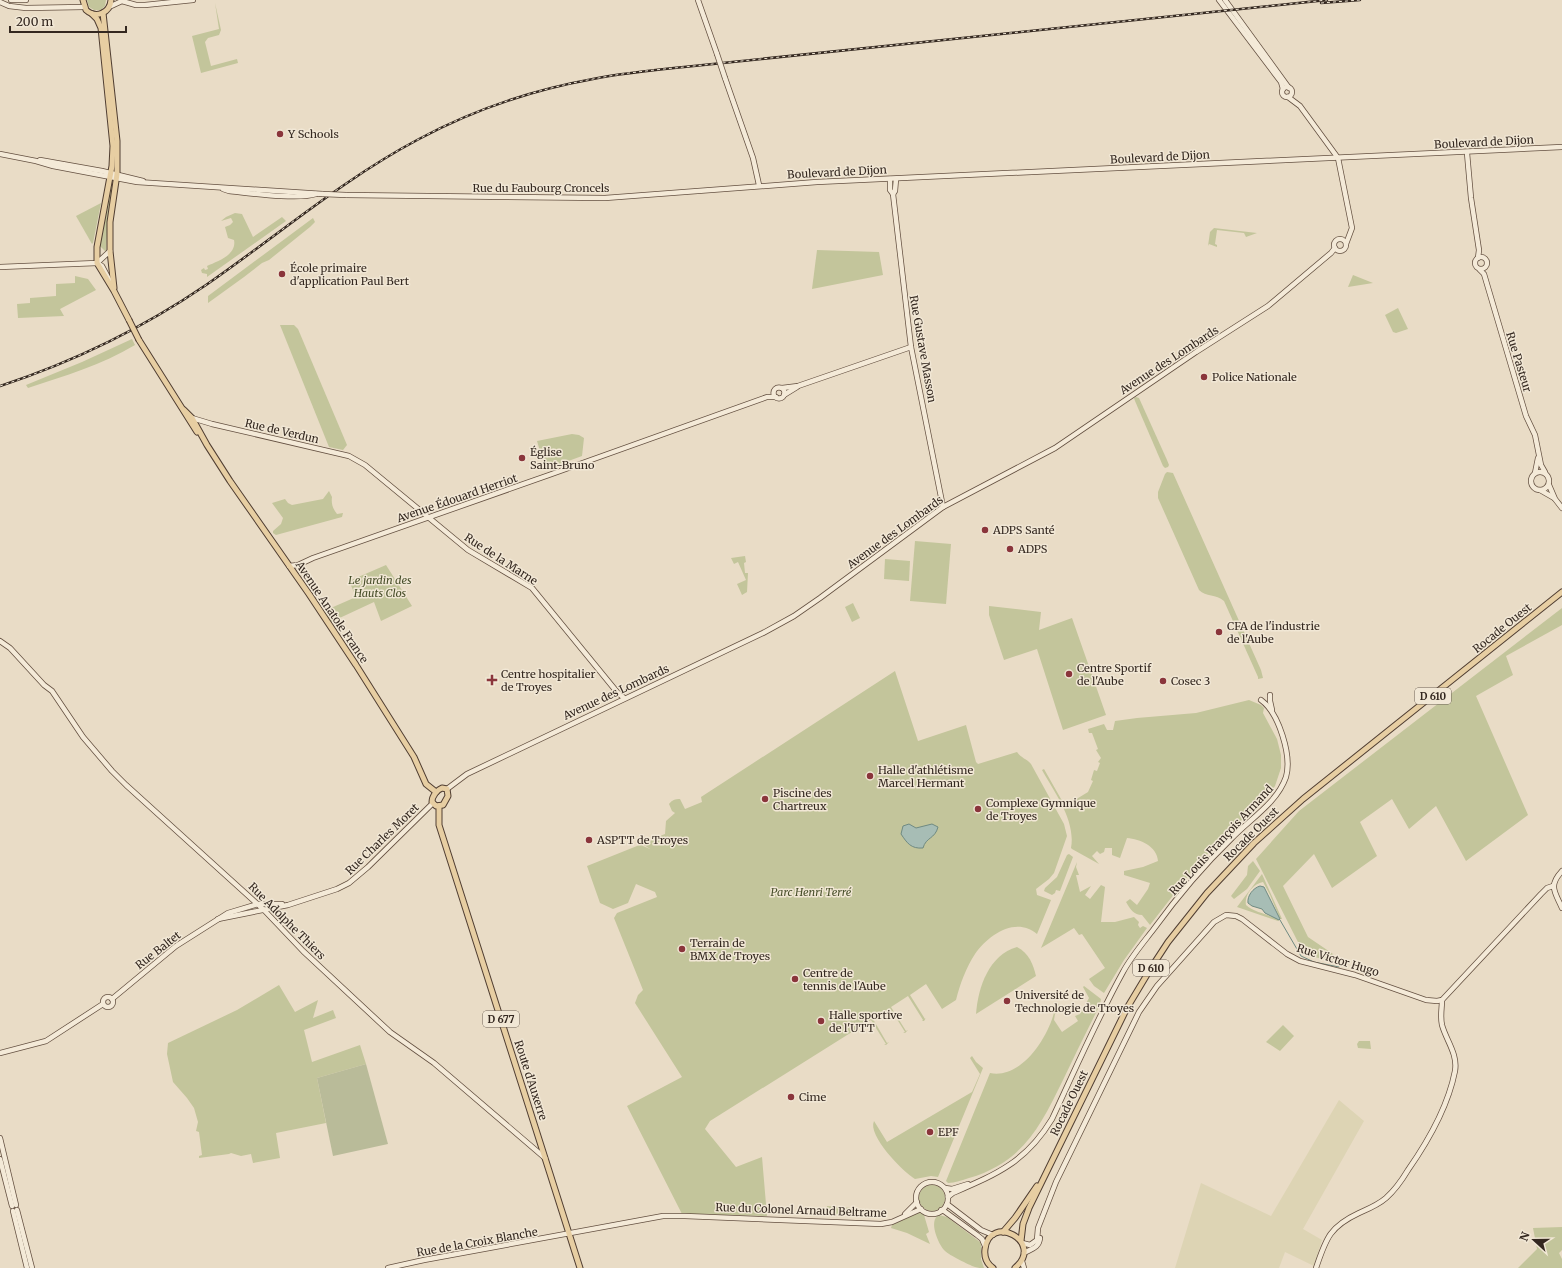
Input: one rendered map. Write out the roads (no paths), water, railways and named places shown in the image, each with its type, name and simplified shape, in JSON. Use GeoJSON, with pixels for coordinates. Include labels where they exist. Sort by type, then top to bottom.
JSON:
{"type":"FeatureCollection","features":[{"type":"Feature","properties":{"kind":"main road"},"geometry":{"type":"LineString","coordinates":[[83,0],[84,7],[100,24],[113,146],[110,175],[97,252],[97,263]]}},
{"type":"Feature","properties":{"kind":"main road"},"geometry":{"type":"LineString","coordinates":[[92,14],[103,13],[109,7],[111,0]]}},
{"type":"Feature","properties":{"kind":"main road"},"geometry":{"type":"LineString","coordinates":[[103,13],[116,132],[116,176],[110,215],[110,250],[114,291]]}},
{"type":"Feature","properties":{"kind":"main road","name":"Avenue Anatole France"},"geometry":{"type":"LineString","coordinates":[[97,263],[114,291],[139,340],[234,487],[356,666],[409,749],[426,784],[436,792]]}},
{"type":"Feature","properties":{"kind":"main road","name":"Rocade Ouest"},"geometry":{"type":"LineString","coordinates":[[1024,1253],[1021,1242],[1022,1224],[1127,1008],[1150,968],[1168,942],[1207,893],[1254,843],[1303,799],[1562,592]]}},
{"type":"Feature","properties":{"kind":"main road"},"geometry":{"type":"LineString","coordinates":[[442,788],[447,789],[448,796],[443,805],[439,806],[433,804],[432,799],[436,792],[442,788]]}},
{"type":"Feature","properties":{"kind":"main road","name":"Route d'Auxerre"},"geometry":{"type":"LineString","coordinates":[[439,806],[439,825],[580,1268]]}},
{"type":"Feature","properties":{"kind":"main road","name":"Rocade Ouest"},"geometry":{"type":"LineString","coordinates":[[1003,1232],[1015,1218],[1047,1170]]}},
{"type":"Feature","properties":{"kind":"main road"},"geometry":{"type":"LineString","coordinates":[[993,1268],[988,1265],[985,1256],[985,1246],[993,1235],[1003,1232],[1013,1234],[1021,1242]]}},
{"type":"Feature","properties":{"kind":"main road"},"geometry":{"type":"LineString","coordinates":[[1015,1268],[1022,1261],[1024,1253]]}},
{"type":"Feature","properties":{"kind":"street"},"geometry":{"type":"LineString","coordinates":[[11,0],[26,0]]}},
{"type":"Feature","properties":{"kind":"street"},"geometry":{"type":"LineString","coordinates":[[109,7],[122,1],[136,5],[145,5],[193,0]]}},
{"type":"Feature","properties":{"kind":"street"},"geometry":{"type":"LineString","coordinates":[[698,0],[753,158],[759,185]]}},
{"type":"Feature","properties":{"kind":"street"},"geometry":{"type":"LineString","coordinates":[[1219,0],[1282,84],[1282,94],[1284,96],[1290,95]]}},
{"type":"Feature","properties":{"kind":"street"},"geometry":{"type":"LineString","coordinates":[[1225,0],[1289,88],[1290,95],[1300,106],[1338,158],[1352,232],[1344,242],[1343,250],[1336,249],[1335,241],[1338,240],[1344,242]]}},
{"type":"Feature","properties":{"kind":"street"},"geometry":{"type":"LineString","coordinates":[[0,2],[9,6],[30,9],[76,6],[84,7]]}},
{"type":"Feature","properties":{"kind":"street"},"geometry":{"type":"LineString","coordinates":[[1283,89],[1289,88]]}},
{"type":"Feature","properties":{"kind":"street","name":"Boulevard de Dijon"},"geometry":{"type":"LineString","coordinates":[[759,185],[1467,153],[1562,147]]}},
{"type":"Feature","properties":{"kind":"street"},"geometry":{"type":"LineString","coordinates":[[1467,153],[1478,250],[1480,257],[1488,262],[1483,271],[1477,268],[1475,264],[1475,261],[1480,257]]}},
{"type":"Feature","properties":{"kind":"street","name":"Rue du Faubourg Croncels"},"geometry":{"type":"LineString","coordinates":[[0,154],[53,166],[116,176],[137,182],[223,189],[297,191],[316,194],[605,198],[759,185]]}},
{"type":"Feature","properties":{"kind":"street","name":"Rue Gustave Masson"},"geometry":{"type":"LineString","coordinates":[[890,179],[890,190],[893,194],[911,347],[943,506]]}},
{"type":"Feature","properties":{"kind":"street","name":"Rue Gustave Masson"},"geometry":{"type":"LineString","coordinates":[[893,194],[895,191],[896,179]]}},
{"type":"Feature","properties":{"kind":"street","name":"Avenue des Lombards"},"geometry":{"type":"LineString","coordinates":[[447,789],[467,774],[763,633],[794,616],[943,506],[1055,448],[1196,352],[1268,306],[1336,249]]}},
{"type":"Feature","properties":{"kind":"street"},"geometry":{"type":"LineString","coordinates":[[0,267],[97,263],[110,250]]}},
{"type":"Feature","properties":{"kind":"street"},"geometry":{"type":"LineString","coordinates":[[97,252],[100,256],[105,256]]}},
{"type":"Feature","properties":{"kind":"street","name":"Rue Pasteur"},"geometry":{"type":"LineString","coordinates":[[1483,271],[1526,416],[1535,435],[1539,455],[1545,472]]}},
{"type":"Feature","properties":{"kind":"street"},"geometry":{"type":"LineString","coordinates":[[798,386],[781,398],[776,397],[774,392],[777,387],[782,388],[798,386],[911,347]]}},
{"type":"Feature","properties":{"kind":"street"},"geometry":{"type":"LineString","coordinates":[[782,388],[785,390],[784,396]]}},
{"type":"Feature","properties":{"kind":"street","name":"Avenue Édouard Herriot"},"geometry":{"type":"LineString","coordinates":[[289,566],[298,565],[428,517],[549,476],[767,396],[775,390]]}},
{"type":"Feature","properties":{"kind":"street","name":"Avenue Édouard Herriot"},"geometry":{"type":"LineString","coordinates":[[767,396],[776,397]]}},
{"type":"Feature","properties":{"kind":"street","name":"Rue de Verdun"},"geometry":{"type":"LineString","coordinates":[[192,421],[212,424],[349,456]]}},
{"type":"Feature","properties":{"kind":"street","name":"Rue Pasteur"},"geometry":{"type":"LineString","coordinates":[[1536,473],[1539,455]]}},
{"type":"Feature","properties":{"kind":"street","name":"Rue de la Marne"},"geometry":{"type":"LineString","coordinates":[[349,456],[365,465],[468,550],[532,588],[617,692],[624,698]]}},
{"type":"Feature","properties":{"kind":"street"},"geometry":{"type":"LineString","coordinates":[[1555,499],[1534,487],[1531,482],[1532,477],[1538,471],[1545,472],[1549,476],[1549,485],[1555,499],[1562,508]]}},
{"type":"Feature","properties":{"kind":"street"},"geometry":{"type":"LineString","coordinates":[[1540,490],[1546,489],[1549,485]]}},
{"type":"Feature","properties":{"kind":"street","name":"Rue Adolphe Thiers"},"geometry":{"type":"LineString","coordinates":[[0,641],[10,648],[44,685],[52,691],[83,737],[112,771],[258,904],[316,963],[390,1032],[434,1063],[546,1158]]}},
{"type":"Feature","properties":{"kind":"street"},"geometry":{"type":"LineString","coordinates":[[1270,695],[1274,717]]}},
{"type":"Feature","properties":{"kind":"street"},"geometry":{"type":"LineString","coordinates":[[1261,700],[1268,707],[1274,717]]}},
{"type":"Feature","properties":{"kind":"street","name":"Rue Louis François Armand"},"geometry":{"type":"LineString","coordinates":[[985,1179],[1009,1166],[1031,1147],[1044,1132],[1124,971],[1184,889],[1232,838],[1278,793],[1286,777],[1288,757],[1284,738],[1274,717]]}},
{"type":"Feature","properties":{"kind":"street","name":"Rue Charles Moret"},"geometry":{"type":"LineString","coordinates":[[264,910],[297,902],[337,889],[354,880],[433,804]]}},
{"type":"Feature","properties":{"kind":"street"},"geometry":{"type":"LineString","coordinates":[[1562,871],[1556,878],[1553,886],[1562,908]]}},
{"type":"Feature","properties":{"kind":"street"},"geometry":{"type":"LineString","coordinates":[[1316,1268],[1325,1242],[1330,1234],[1338,1225],[1380,1203],[1390,1194],[1404,1177],[1431,1134],[1452,1084],[1456,1061],[1442,1025],[1442,1000],[1541,894],[1547,888],[1553,886]]}},
{"type":"Feature","properties":{"kind":"street","name":"Rue Charles Moret"},"geometry":{"type":"LineString","coordinates":[[258,904],[297,902]]}},
{"type":"Feature","properties":{"kind":"street","name":"Rue Baltet"},"geometry":{"type":"LineString","coordinates":[[0,1053],[46,1041],[103,1004],[104,998],[109,997],[112,999],[176,946],[218,919],[238,909],[258,904]]}},
{"type":"Feature","properties":{"kind":"street","name":"Rue Baltet"},"geometry":{"type":"LineString","coordinates":[[218,919],[264,910]]}},
{"type":"Feature","properties":{"kind":"street","name":"Rue Victor Hugo"},"geometry":{"type":"LineString","coordinates":[[1021,1242],[1030,1245],[1035,1243],[1040,1223],[1063,1167],[1140,1012],[1157,986],[1214,922],[1226,915],[1242,918],[1294,958],[1316,966],[1352,974],[1426,1000],[1442,1000]]}},
{"type":"Feature","properties":{"kind":"street"},"geometry":{"type":"LineString","coordinates":[[0,1138],[27,1268]]}},
{"type":"Feature","properties":{"kind":"street"},"geometry":{"type":"LineString","coordinates":[[528,1144],[541,1144]]}},
{"type":"Feature","properties":{"kind":"street"},"geometry":{"type":"LineString","coordinates":[[0,1159],[32,1268]]}},
{"type":"Feature","properties":{"kind":"street"},"geometry":{"type":"LineString","coordinates":[[945,1188],[952,1188],[985,1179]]}},
{"type":"Feature","properties":{"kind":"street"},"geometry":{"type":"LineString","coordinates":[[948,1197],[953,1193],[985,1179]]}},
{"type":"Feature","properties":{"kind":"street"},"geometry":{"type":"LineString","coordinates":[[899,1218],[917,1202],[920,1188],[927,1183],[937,1182],[945,1188],[948,1197],[947,1204],[941,1210],[930,1213],[922,1209],[917,1202]]}},
{"type":"Feature","properties":{"kind":"street"},"geometry":{"type":"LineString","coordinates":[[947,1204],[981,1230],[993,1235]]}},
{"type":"Feature","properties":{"kind":"street","name":"Rue du Colonel Arnaud Beltrame"},"geometry":{"type":"LineString","coordinates":[[570,1233],[647,1219],[678,1216],[881,1224],[892,1222],[922,1209]]}},
{"type":"Feature","properties":{"kind":"street"},"geometry":{"type":"LineString","coordinates":[[941,1210],[982,1239],[985,1246]]}},
{"type":"Feature","properties":{"kind":"street","name":"Rue Victor Hugo"},"geometry":{"type":"LineString","coordinates":[[1024,1253],[1039,1244],[1040,1223]]}},
{"type":"Feature","properties":{"kind":"street","name":"Rue de la Croix Blanche"},"geometry":{"type":"LineString","coordinates":[[388,1268],[420,1260],[570,1233]]}},
{"type":"Feature","properties":{"kind":"street"},"geometry":{"type":"LineString","coordinates":[[1022,1261],[1024,1268]]}},
{"type":"Feature","properties":{"kind":"water"},"geometry":{"type":"Polygon","coordinates":[[[909,824],[916,828],[932,824],[938,827],[935,834],[924,844],[923,848],[915,848],[905,840],[901,834],[903,826],[909,824]]]}},
{"type":"Feature","properties":{"kind":"water"},"geometry":{"type":"Polygon","coordinates":[[[1260,886],[1264,887],[1280,919],[1279,920],[1265,913],[1262,909],[1248,903],[1248,898],[1251,893],[1260,886]]]}},
{"type":"Feature","properties":{"kind":"waterway"},"geometry":{"type":"LineString","coordinates":[[1280,920],[1301,956],[1314,962],[1339,967]]}},
{"type":"Feature","properties":{"kind":"railway"},"geometry":{"type":"LineString","coordinates":[[0,386],[27,377],[81,355],[158,316],[206,285],[337,190],[391,155],[419,139],[460,119],[525,95],[604,77],[638,72],[1327,0]]}},
{"type":"Feature","properties":{"kind":"railway"},"geometry":{"type":"LineString","coordinates":[[1321,3],[1360,0]]}},
{"type":"Feature","properties":{"kind":"place","name":"Y Schools"},"geometry":{"type":"Point","coordinates":[280,134]}},
{"type":"Feature","properties":{"kind":"place","name":"École primaire d'application Paul Bert"},"geometry":{"type":"Point","coordinates":[282,274]}},
{"type":"Feature","properties":{"kind":"place","name":"Police Nationale"},"geometry":{"type":"Point","coordinates":[1204,377]}},
{"type":"Feature","properties":{"kind":"place","name":"Église Saint-Bruno"},"geometry":{"type":"Point","coordinates":[522,458]}},
{"type":"Feature","properties":{"kind":"place","name":"ADPS Santé"},"geometry":{"type":"Point","coordinates":[985,530]}},
{"type":"Feature","properties":{"kind":"place","name":"ADPS"},"geometry":{"type":"Point","coordinates":[1010,549]}},
{"type":"Feature","properties":{"kind":"place","name":"CFA de l'industrie de l'Aube"},"geometry":{"type":"Point","coordinates":[1219,632]}},
{"type":"Feature","properties":{"kind":"place","name":"Centre Sportif de l'Aube"},"geometry":{"type":"Point","coordinates":[1069,674]}},
{"type":"Feature","properties":{"kind":"place","name":"Centre hospitalier de Troyes"},"geometry":{"type":"Point","coordinates":[492,680]}},
{"type":"Feature","properties":{"kind":"place","name":"Cosec 3"},"geometry":{"type":"Point","coordinates":[1163,681]}},
{"type":"Feature","properties":{"kind":"place","name":"Halle d'athlétisme Marcel Hermant"},"geometry":{"type":"Point","coordinates":[870,776]}},
{"type":"Feature","properties":{"kind":"place","name":"Piscine des Chartreux"},"geometry":{"type":"Point","coordinates":[765,799]}},
{"type":"Feature","properties":{"kind":"place","name":"Complexe Gymnique de Troyes"},"geometry":{"type":"Point","coordinates":[978,809]}},
{"type":"Feature","properties":{"kind":"place","name":"ASPTT de Troyes"},"geometry":{"type":"Point","coordinates":[589,840]}},
{"type":"Feature","properties":{"kind":"place","name":"Terrain de BMX de Troyes"},"geometry":{"type":"Point","coordinates":[682,949]}},
{"type":"Feature","properties":{"kind":"place","name":"Centre de tennis de l'Aube"},"geometry":{"type":"Point","coordinates":[795,979]}},
{"type":"Feature","properties":{"kind":"place","name":"Université de Technologie de Troyes"},"geometry":{"type":"Point","coordinates":[1007,1001]}},
{"type":"Feature","properties":{"kind":"place","name":"Halle sportive de l'UTT"},"geometry":{"type":"Point","coordinates":[821,1021]}},
{"type":"Feature","properties":{"kind":"place","name":"Cime"},"geometry":{"type":"Point","coordinates":[791,1097]}},
{"type":"Feature","properties":{"kind":"place","name":"EPF"},"geometry":{"type":"Point","coordinates":[930,1132]}},
{"type":"Feature","properties":{"kind":"park label","name":"Le jardin des Hauts Clos"},"geometry":{"type":"Point","coordinates":[380,586]}},
{"type":"Feature","properties":{"kind":"park label","name":"Parc Henri Terré"},"geometry":{"type":"Point","coordinates":[811,892]}}]}
